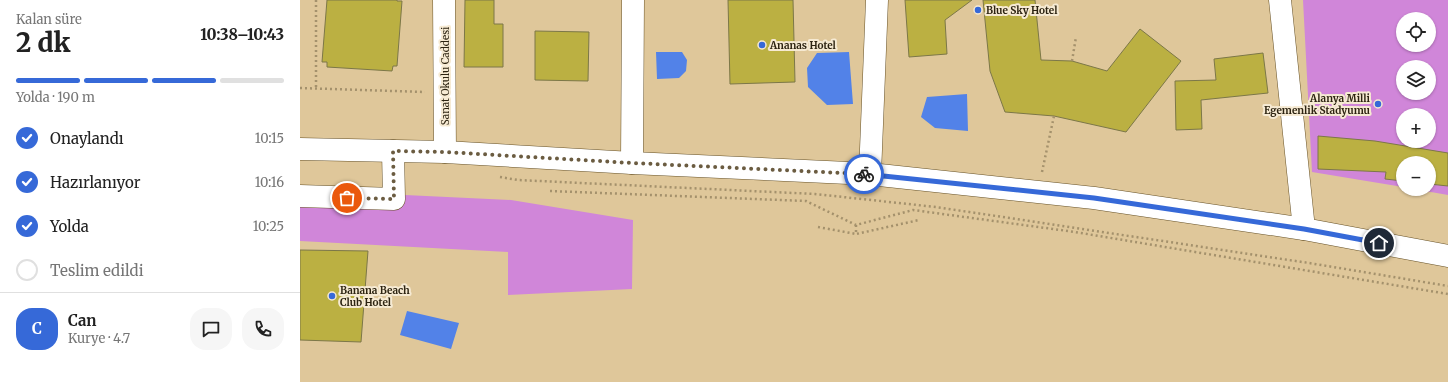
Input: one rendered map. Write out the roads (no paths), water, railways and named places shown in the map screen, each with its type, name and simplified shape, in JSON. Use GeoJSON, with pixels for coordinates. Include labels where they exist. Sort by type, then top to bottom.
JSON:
{"type":"FeatureCollection","features":[{"type":"Feature","properties":{"kind":"main road","name":"Sanat Okulu Caddesi"},"geometry":{"type":"LineString","coordinates":[[444,0],[445,152]]}},
{"type":"Feature","properties":{"kind":"main road"},"geometry":{"type":"LineString","coordinates":[[632,163],[633,0]]}},
{"type":"Feature","properties":{"kind":"main road"},"geometry":{"type":"LineString","coordinates":[[870,174],[876,0]]}},
{"type":"Feature","properties":{"kind":"main road"},"geometry":{"type":"LineString","coordinates":[[1280,0],[1304,229]]}},
{"type":"Feature","properties":{"kind":"main road"},"geometry":{"type":"LineString","coordinates":[[300,149],[445,152],[632,163],[870,174],[1094,198],[1304,229],[1448,256]]}},
{"type":"Feature","properties":{"kind":"main road"},"geometry":{"type":"LineString","coordinates":[[300,196],[394,199],[393,151]]}},
{"type":"Feature","properties":{"kind":"water"},"geometry":{"type":"Polygon","coordinates":[[[656,52],[682,52],[687,60],[686,71],[679,78],[657,79],[656,52]]]}},
{"type":"Feature","properties":{"kind":"water"},"geometry":{"type":"Polygon","coordinates":[[[849,52],[853,104],[827,105],[808,87],[807,68],[817,53],[849,52]]]}},
{"type":"Feature","properties":{"kind":"water"},"geometry":{"type":"Polygon","coordinates":[[[967,94],[968,131],[935,128],[921,117],[927,97],[967,94]]]}},
{"type":"Feature","properties":{"kind":"water"},"geometry":{"type":"Polygon","coordinates":[[[407,311],[459,323],[451,349],[400,335],[407,311]]]}},
{"type":"Feature","properties":{"kind":"place","name":"Blue Sky Hotel"},"geometry":{"type":"Point","coordinates":[978,10]}},
{"type":"Feature","properties":{"kind":"place","name":"Ananas Hotel"},"geometry":{"type":"Point","coordinates":[762,45]}},
{"type":"Feature","properties":{"kind":"place","name":"Alanya Milli Egemenlik Stadyumu"},"geometry":{"type":"Point","coordinates":[1378,104]}},
{"type":"Feature","properties":{"kind":"place","name":"Banana Beach Club Hotel"},"geometry":{"type":"Point","coordinates":[332,296]}}]}
